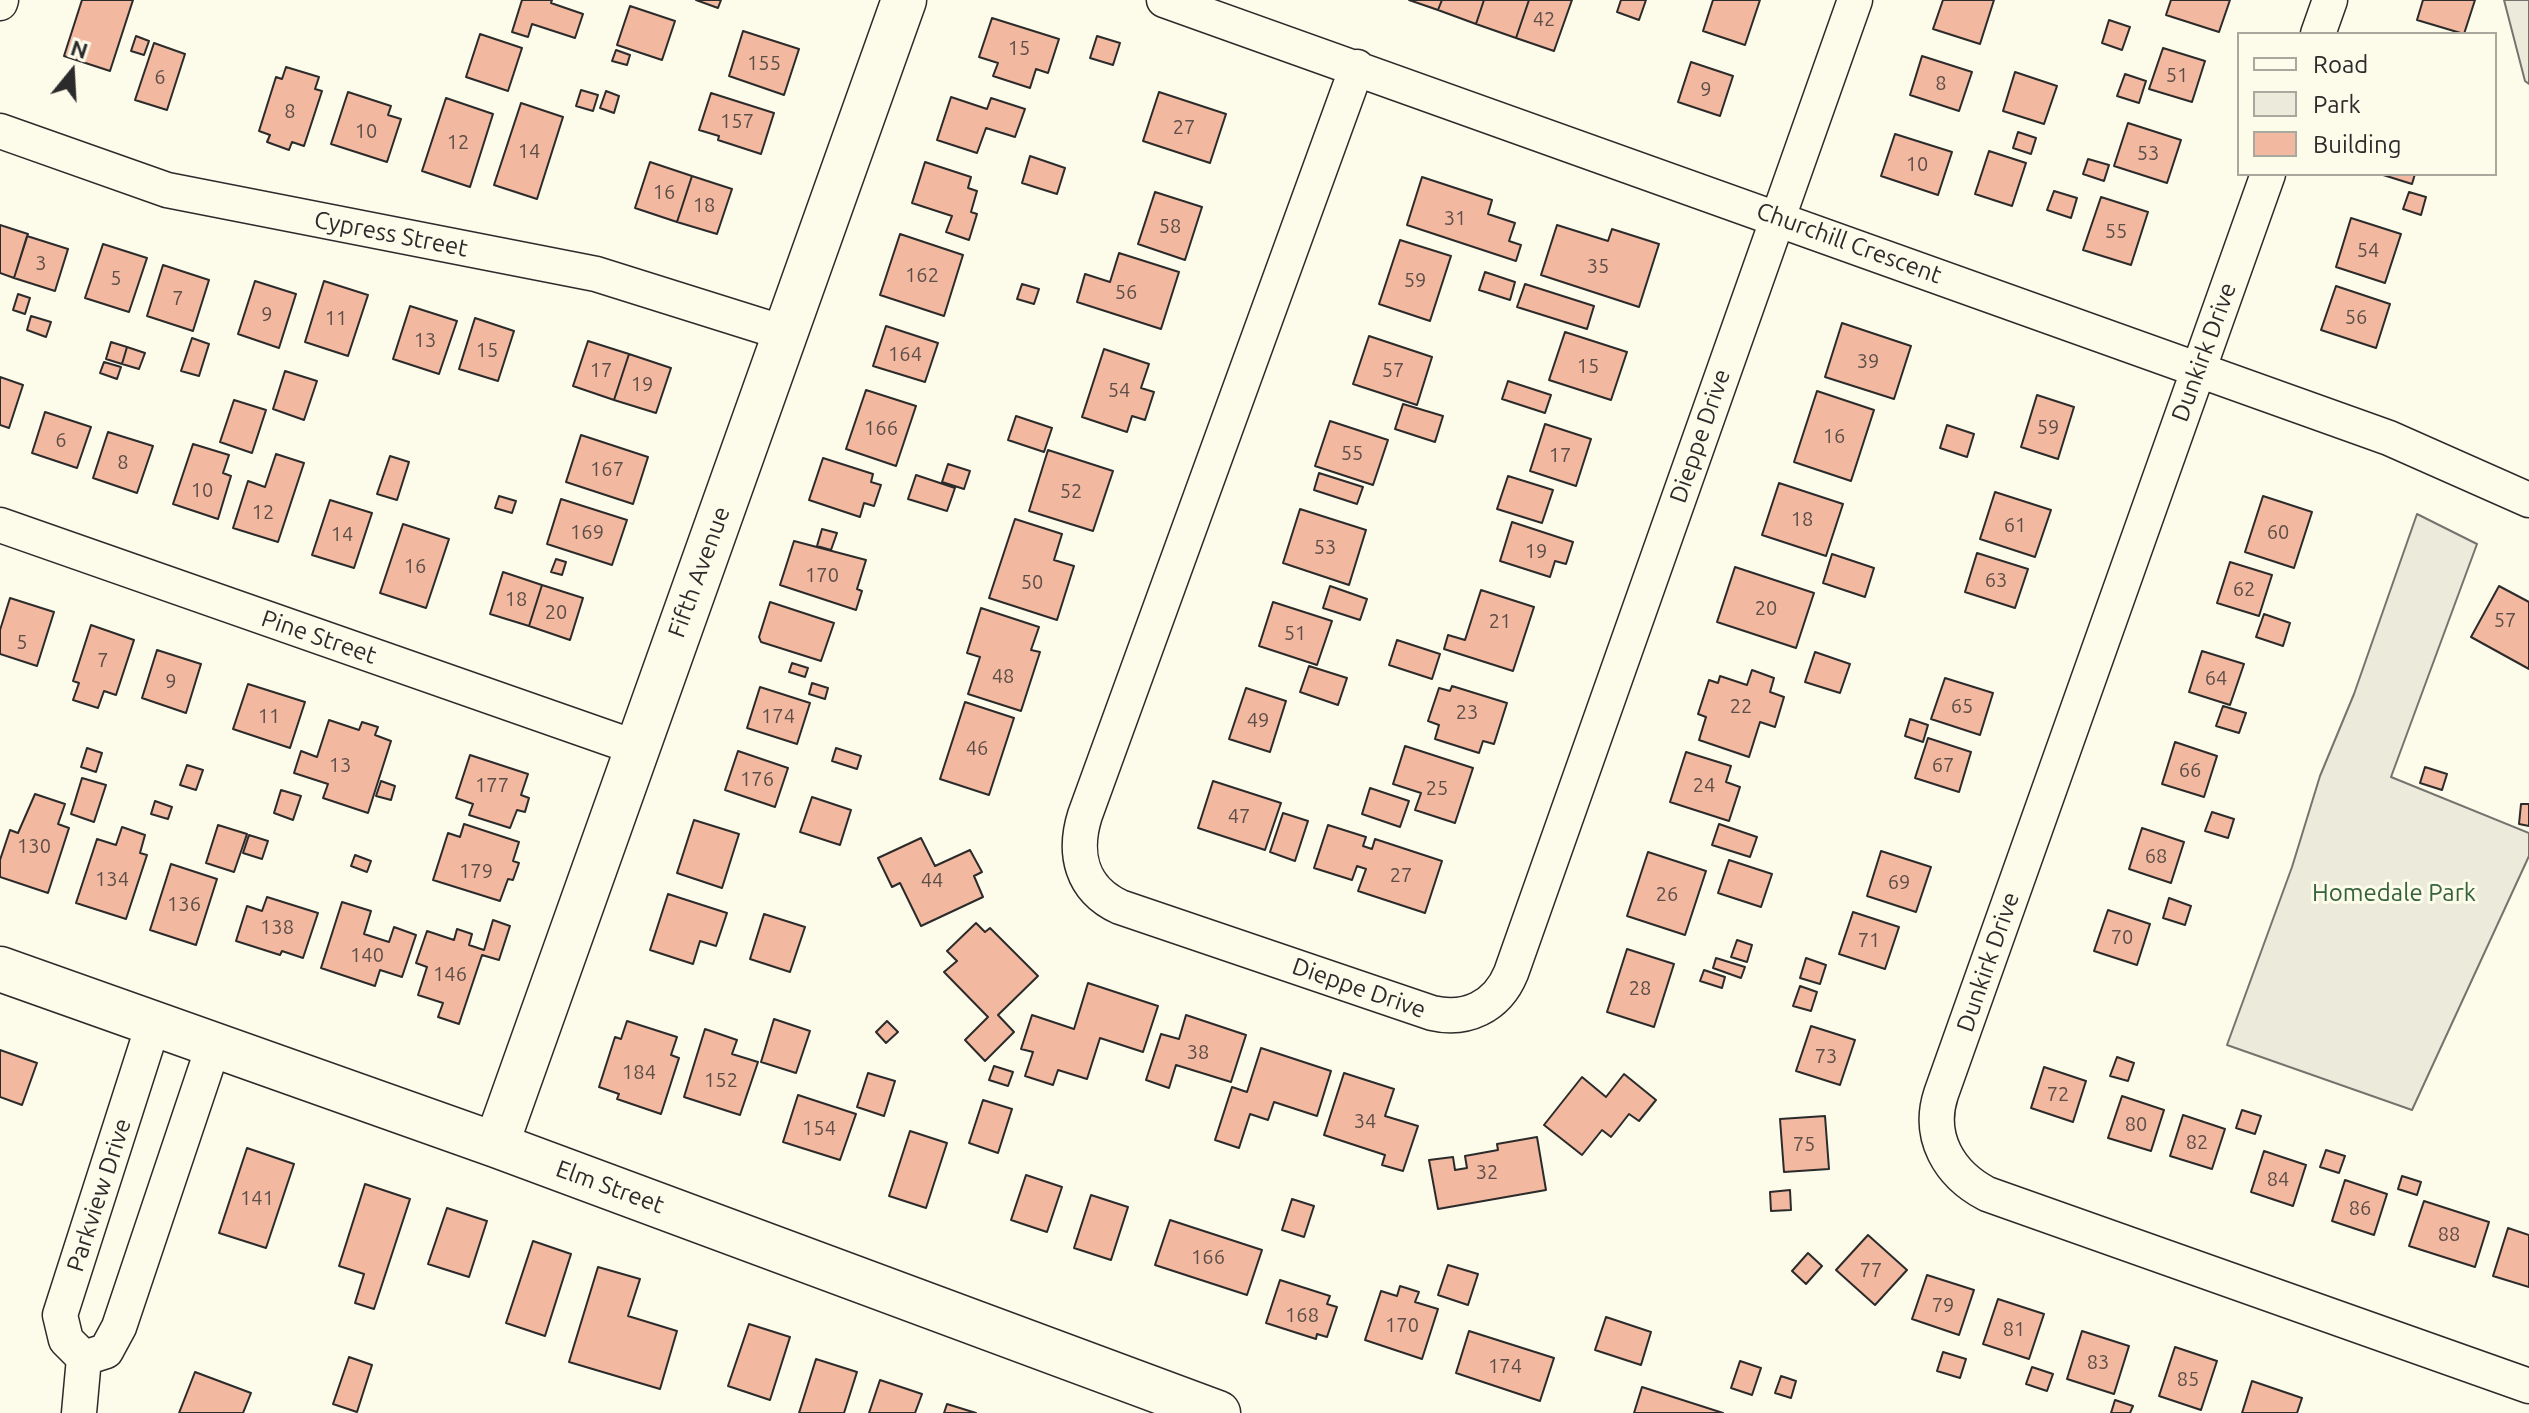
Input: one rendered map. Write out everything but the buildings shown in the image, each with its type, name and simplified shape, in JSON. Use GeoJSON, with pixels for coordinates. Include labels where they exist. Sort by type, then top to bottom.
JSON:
{"type":"FeatureCollection","features":[{"type":"Feature","properties":{"kind":"main road","name":"Fifth Avenue"},"geometry":{"type":"LineString","coordinates":[[496,1145],[904,0]]}},
{"type":"Feature","properties":{"kind":"main road","name":"Elm Street"},"geometry":{"type":"LineString","coordinates":[[0,969],[496,1145],[1218,1413]]}},
{"type":"Feature","properties":{"kind":"street","name":"Churchill Crescent"},"geometry":{"type":"LineString","coordinates":[[1164,0],[2389,438],[2529,500]]}},
{"type":"Feature","properties":{"kind":"street","name":"Dieppe Drive"},"geometry":{"type":"LineString","coordinates":[[1357,67],[1081,828],[1079,851],[1084,873],[1096,891],[1120,907],[1448,1016],[1469,1013],[1497,996],[1511,973],[1855,0]]}},
{"type":"Feature","properties":{"kind":"street"},"geometry":{"type":"LineString","coordinates":[[2319,32],[2330,0]]}},
{"type":"Feature","properties":{"kind":"street","name":"Cypress Street"},"geometry":{"type":"LineString","coordinates":[[0,131],[167,190],[596,274],[784,333]]}},
{"type":"Feature","properties":{"kind":"street","name":"Dunkirk Drive"},"geometry":{"type":"LineString","coordinates":[[2267,176],[1939,1101],[1939,1141],[1959,1176],[1987,1194],[2529,1386]]}},
{"type":"Feature","properties":{"kind":"street","name":"Pine Street"},"geometry":{"type":"LineString","coordinates":[[0,525],[637,748]]}},
{"type":"Feature","properties":{"kind":"street","name":"Parkview Drive"},"geometry":{"type":"LineString","coordinates":[[84,1358],[66,1340],[60,1315],[153,1025]]}},
{"type":"Feature","properties":{"kind":"street"},"geometry":{"type":"LineString","coordinates":[[79,1413],[84,1358],[106,1351],[119,1327],[213,1047]]}},
{"type":"Feature","properties":{"kind":"green space"},"geometry":{"type":"Polygon","coordinates":[[[2504,0],[2529,0],[2529,84],[2525,81],[2504,0]]]}},
{"type":"Feature","properties":{"kind":"green space","name":"Homedale Park"},"geometry":{"type":"Polygon","coordinates":[[[2417,514],[2477,544],[2391,777],[2529,833],[2529,856],[2412,1110],[2227,1045],[2292,867],[2320,776],[2354,694],[2417,514]]]}}]}
